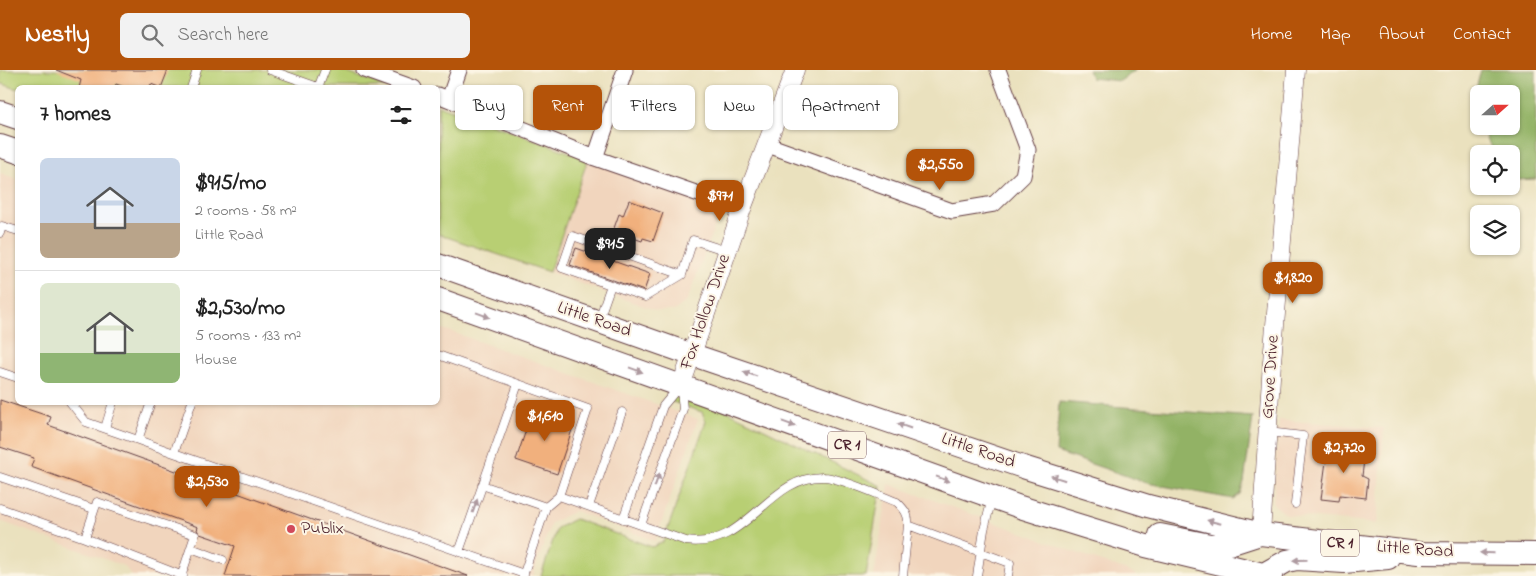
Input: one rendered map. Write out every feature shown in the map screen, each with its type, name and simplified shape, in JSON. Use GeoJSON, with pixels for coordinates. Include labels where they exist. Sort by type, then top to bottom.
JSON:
{"type":"FeatureCollection","features":[{"type":"Feature","properties":{"kind":"main road"},"geometry":{"type":"LineString","coordinates":[[0,112],[15,117]]}},
{"type":"Feature","properties":{"kind":"main road"},"geometry":{"type":"LineString","coordinates":[[0,146],[15,151]]}},
{"type":"Feature","properties":{"kind":"main road","name":"Little Road"},"geometry":{"type":"LineString","coordinates":[[440,266],[690,354],[1032,470],[1148,506],[1261,534],[1418,553],[1536,554]]}},
{"type":"Feature","properties":{"kind":"main road","name":"Little Road"},"geometry":{"type":"LineString","coordinates":[[440,300],[992,496],[1146,546],[1265,576]]}},
{"type":"Feature","properties":{"kind":"main road"},"geometry":{"type":"LineString","coordinates":[[1082,526],[1112,525],[1210,545],[1229,544],[1261,534]]}},
{"type":"Feature","properties":{"kind":"main road"},"geometry":{"type":"LineString","coordinates":[[1265,576],[1292,560],[1359,562],[1418,553]]}},
{"type":"Feature","properties":{"kind":"street"},"geometry":{"type":"LineString","coordinates":[[364,70],[406,85]]}},
{"type":"Feature","properties":{"kind":"street"},"geometry":{"type":"LineString","coordinates":[[459,70],[443,97],[595,158],[742,209]]}},
{"type":"Feature","properties":{"kind":"street"},"geometry":{"type":"LineString","coordinates":[[595,158],[625,70]]}},
{"type":"Feature","properties":{"kind":"street","name":"Fox Hollow Drive"},"geometry":{"type":"LineString","coordinates":[[681,386],[690,354],[742,209],[795,70]]}},
{"type":"Feature","properties":{"kind":"street"},"geometry":{"type":"LineString","coordinates":[[768,145],[952,211],[994,204],[1023,176],[1028,150],[998,70]]}},
{"type":"Feature","properties":{"kind":"street","name":"Grove Drive"},"geometry":{"type":"LineString","coordinates":[[1261,534],[1296,70]]}},
{"type":"Feature","properties":{"kind":"lane"},"geometry":{"type":"LineString","coordinates":[[192,85],[197,70]]}},
{"type":"Feature","properties":{"kind":"lane"},"geometry":{"type":"LineString","coordinates":[[270,70],[312,85]]}},
{"type":"Feature","properties":{"kind":"lane"},"geometry":{"type":"LineString","coordinates":[[319,85],[325,70]]}},
{"type":"Feature","properties":{"kind":"lane"},"geometry":{"type":"LineString","coordinates":[[0,233],[2,226],[15,230]]}},
{"type":"Feature","properties":{"kind":"lane"},"geometry":{"type":"LineString","coordinates":[[682,275],[573,236],[562,268],[645,297],[682,275],[693,240],[727,251]]}},
{"type":"Feature","properties":{"kind":"lane"},"geometry":{"type":"LineString","coordinates":[[598,322],[611,285]]}},
{"type":"Feature","properties":{"kind":"lane"},"geometry":{"type":"LineString","coordinates":[[72,405],[86,422],[523,575],[546,507],[559,496],[588,409],[440,356]]}},
{"type":"Feature","properties":{"kind":"lane"},"geometry":{"type":"LineString","coordinates":[[0,372],[15,377]]}},
{"type":"Feature","properties":{"kind":"lane"},"geometry":{"type":"LineString","coordinates":[[459,552],[518,384]]}},
{"type":"Feature","properties":{"kind":"lane"},"geometry":{"type":"LineString","coordinates":[[623,519],[663,406],[681,386]]}},
{"type":"Feature","properties":{"kind":"lane"},"geometry":{"type":"LineString","coordinates":[[641,525],[683,409],[681,386]]}},
{"type":"Feature","properties":{"kind":"lane"},"geometry":{"type":"LineString","coordinates":[[104,428],[112,405]]}},
{"type":"Feature","properties":{"kind":"lane"},"geometry":{"type":"LineString","coordinates":[[138,440],[150,405]]}},
{"type":"Feature","properties":{"kind":"lane"},"geometry":{"type":"LineString","coordinates":[[174,453],[191,405]]}},
{"type":"Feature","properties":{"kind":"lane"},"geometry":{"type":"LineString","coordinates":[[589,506],[622,412]]}},
{"type":"Feature","properties":{"kind":"lane"},"geometry":{"type":"LineString","coordinates":[[1268,432],[1302,436],[1295,504]]}},
{"type":"Feature","properties":{"kind":"lane"},"geometry":{"type":"LineString","coordinates":[[0,477],[94,509]]}},
{"type":"Feature","properties":{"kind":"lane"},"geometry":{"type":"LineString","coordinates":[[559,496],[686,541],[707,542],[720,539],[732,532],[788,487],[802,480],[827,477],[897,502],[904,509],[908,518],[908,525],[903,576]]}},
{"type":"Feature","properties":{"kind":"lane"},"geometry":{"type":"LineString","coordinates":[[482,485],[546,507]]}},
{"type":"Feature","properties":{"kind":"lane"},"geometry":{"type":"LineString","coordinates":[[977,576],[992,496]]}},
{"type":"Feature","properties":{"kind":"lane"},"geometry":{"type":"LineString","coordinates":[[0,508],[183,575],[195,535],[97,502],[85,538]]}},
{"type":"Feature","properties":{"kind":"lane"},"geometry":{"type":"LineString","coordinates":[[908,525],[1010,563],[1008,576]]}},
{"type":"Feature","properties":{"kind":"lane"},"geometry":{"type":"LineString","coordinates":[[190,548],[223,560]]}},
{"type":"Feature","properties":{"kind":"shaded area"},"geometry":{"type":"Polygon","coordinates":[[[588,159],[721,209],[687,301],[674,311],[657,311],[549,272],[588,159]]]}},
{"type":"Feature","properties":{"kind":"shaded area"},"geometry":{"type":"Polygon","coordinates":[[[0,173],[15,178],[15,405],[440,405],[440,328],[698,419],[655,541],[575,511],[551,523],[533,576],[132,576],[124,566],[0,521],[0,173]]]}},
{"type":"Feature","properties":{"kind":"shaded area"},"geometry":{"type":"Polygon","coordinates":[[[1279,420],[1384,428],[1377,524],[1287,515],[1273,504],[1279,420]]]}},
{"type":"Feature","properties":{"kind":"shaded area"},"geometry":{"type":"Polygon","coordinates":[[[889,484],[1135,574],[1135,576],[874,576],[889,484]]]}},
{"type":"Feature","properties":{"kind":"green space"},"geometry":{"type":"Polygon","coordinates":[[[0,70],[339,70],[382,85],[15,85],[15,88],[0,83],[0,70]]]}},
{"type":"Feature","properties":{"kind":"green space"},"geometry":{"type":"Polygon","coordinates":[[[1088,70],[1136,70],[1120,81],[1091,78],[1088,70]]]}},
{"type":"Feature","properties":{"kind":"green space"},"geometry":{"type":"Polygon","coordinates":[[[1481,70],[1536,70],[1536,179],[1520,180],[1520,145],[1490,145],[1485,135],[1520,135],[1520,85],[1477,85],[1481,70]]]}},
{"type":"Feature","properties":{"kind":"green space"},"geometry":{"type":"Polygon","coordinates":[[[440,106],[455,111],[455,130],[507,130],[588,159],[549,272],[440,235],[440,106]]]}},
{"type":"Feature","properties":{"kind":"green space"},"geometry":{"type":"Polygon","coordinates":[[[673,392],[719,407],[881,486],[866,576],[541,576],[557,528],[575,519],[652,547],[663,542],[706,421],[702,412],[670,401],[673,392]]]}},
{"type":"Feature","properties":{"kind":"green space"},"geometry":{"type":"Polygon","coordinates":[[[1059,402],[1253,417],[1244,482],[1240,494],[1233,499],[1147,483],[1056,452],[1059,402]]]}},
{"type":"Feature","properties":{"kind":"building"},"geometry":{"type":"Polygon","coordinates":[[[56,70],[168,70],[162,85],[80,85],[81,80],[56,70]]]}},
{"type":"Feature","properties":{"kind":"building"},"geometry":{"type":"Polygon","coordinates":[[[629,200],[663,213],[653,241],[643,238],[642,241],[613,231],[619,214],[623,216],[629,200]]]}},
{"type":"Feature","properties":{"kind":"building"},"geometry":{"type":"Polygon","coordinates":[[[576,248],[650,274],[644,291],[570,265],[576,248]]]}},
{"type":"Feature","properties":{"kind":"building"},"geometry":{"type":"Polygon","coordinates":[[[0,400],[51,417],[48,425],[468,576],[225,576],[235,546],[200,534],[197,530],[198,527],[31,467],[34,458],[0,447],[0,400]]]}},
{"type":"Feature","properties":{"kind":"building"},"geometry":{"type":"Polygon","coordinates":[[[533,409],[574,424],[557,474],[516,460],[533,409]]]}},
{"type":"Feature","properties":{"kind":"building"},"geometry":{"type":"Polygon","coordinates":[[[1328,446],[1365,452],[1362,476],[1368,479],[1366,498],[1340,495],[1339,501],[1321,499],[1328,446]]]}},
{"type":"Feature","properties":{"kind":"place","name":"Publix"},"geometry":{"type":"Point","coordinates":[291,529]}}]}
